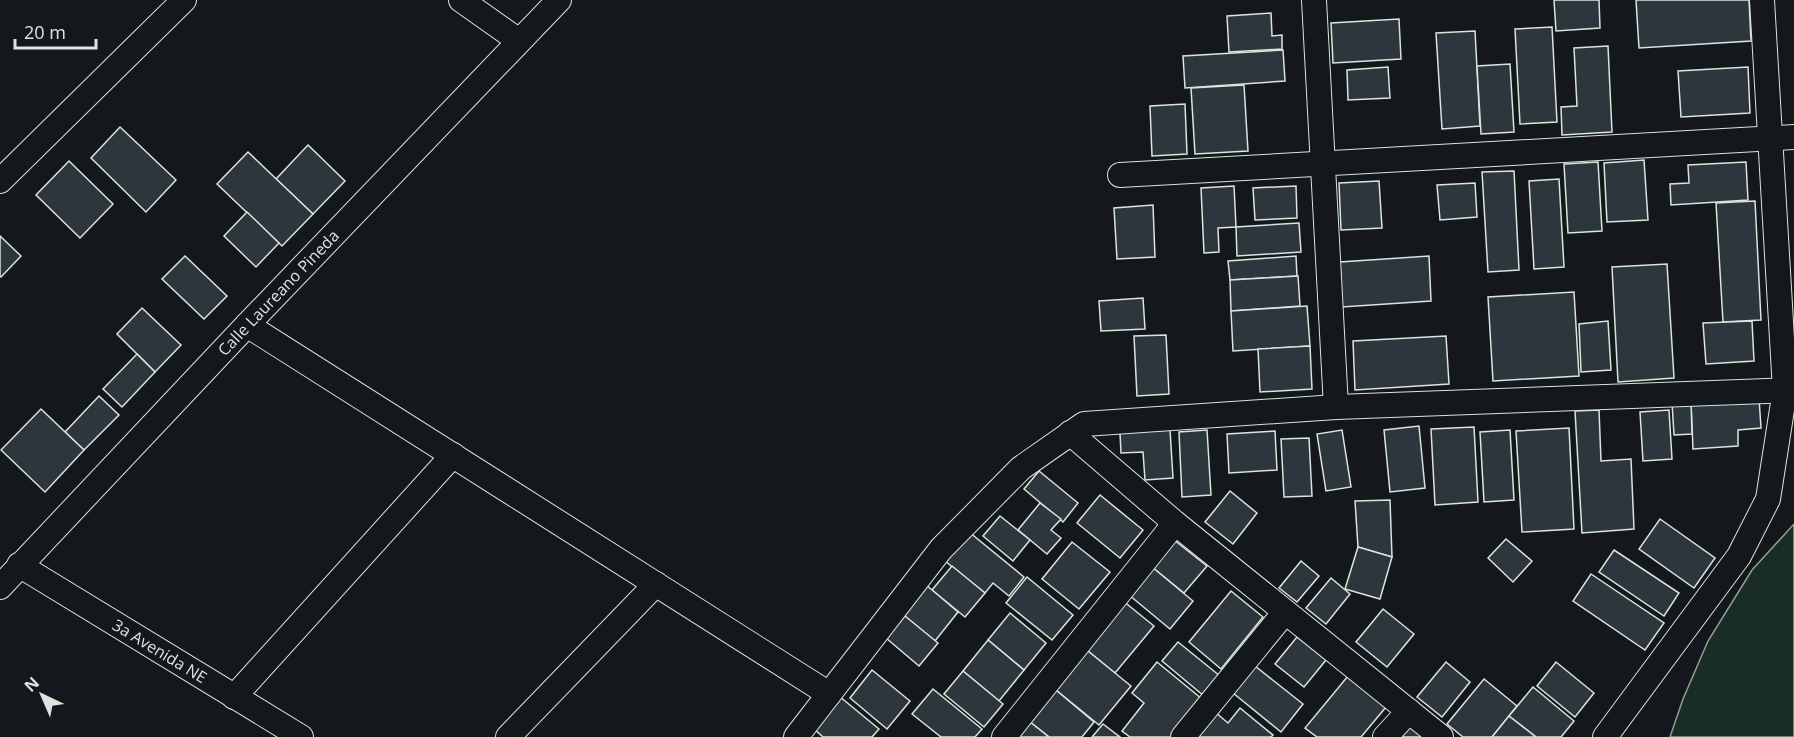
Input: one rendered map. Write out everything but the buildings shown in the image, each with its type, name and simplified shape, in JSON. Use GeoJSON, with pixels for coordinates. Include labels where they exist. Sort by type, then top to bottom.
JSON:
{"type":"FeatureCollection","features":[{"type":"Feature","properties":{"kind":"street"},"geometry":{"type":"LineString","coordinates":[[0,181],[184,0]]}},
{"type":"Feature","properties":{"kind":"street"},"geometry":{"type":"LineString","coordinates":[[461,0],[519,41]]}},
{"type":"Feature","properties":{"kind":"street","name":"Calle Laureano Pineda"},"geometry":{"type":"LineString","coordinates":[[0,587],[247,325],[559,0]]}},
{"type":"Feature","properties":{"kind":"street"},"geometry":{"type":"LineString","coordinates":[[1314,0],[1336,407]]}},
{"type":"Feature","properties":{"kind":"street"},"geometry":{"type":"LineString","coordinates":[[1605,737],[1739,556],[1768,499],[1790,390],[1770,138],[1762,0]]}},
{"type":"Feature","properties":{"kind":"street"},"geometry":{"type":"LineString","coordinates":[[1120,175],[1794,137]]}},
{"type":"Feature","properties":{"kind":"street"},"geometry":{"type":"LineString","coordinates":[[247,325],[829,694]]}},
{"type":"Feature","properties":{"kind":"street"},"geometry":{"type":"LineString","coordinates":[[796,737],[941,549],[1021,468],[1084,424],[1336,407],[1790,390]]}},
{"type":"Feature","properties":{"kind":"street"},"geometry":{"type":"LineString","coordinates":[[1070,433],[1175,523],[1441,737]]}},
{"type":"Feature","properties":{"kind":"street"},"geometry":{"type":"LineString","coordinates":[[234,697],[453,455]]}},
{"type":"Feature","properties":{"kind":"street"},"geometry":{"type":"LineString","coordinates":[[1004,737],[1175,523]]}},
{"type":"Feature","properties":{"kind":"street","name":"3a Avenida NE"},"geometry":{"type":"LineString","coordinates":[[20,565],[301,737]]}},
{"type":"Feature","properties":{"kind":"street"},"geometry":{"type":"LineString","coordinates":[[508,737],[656,584]]}},
{"type":"Feature","properties":{"kind":"street"},"geometry":{"type":"LineString","coordinates":[[1183,737],[1285,612]]}},
{"type":"Feature","properties":{"kind":"street"},"geometry":{"type":"LineString","coordinates":[[1385,737],[1409,711]]}},
{"type":"Feature","properties":{"kind":"green space"},"geometry":{"type":"Polygon","coordinates":[[[1794,524],[1794,737],[1670,737],[1683,699],[1708,641],[1752,570],[1794,524]]]}}]}
